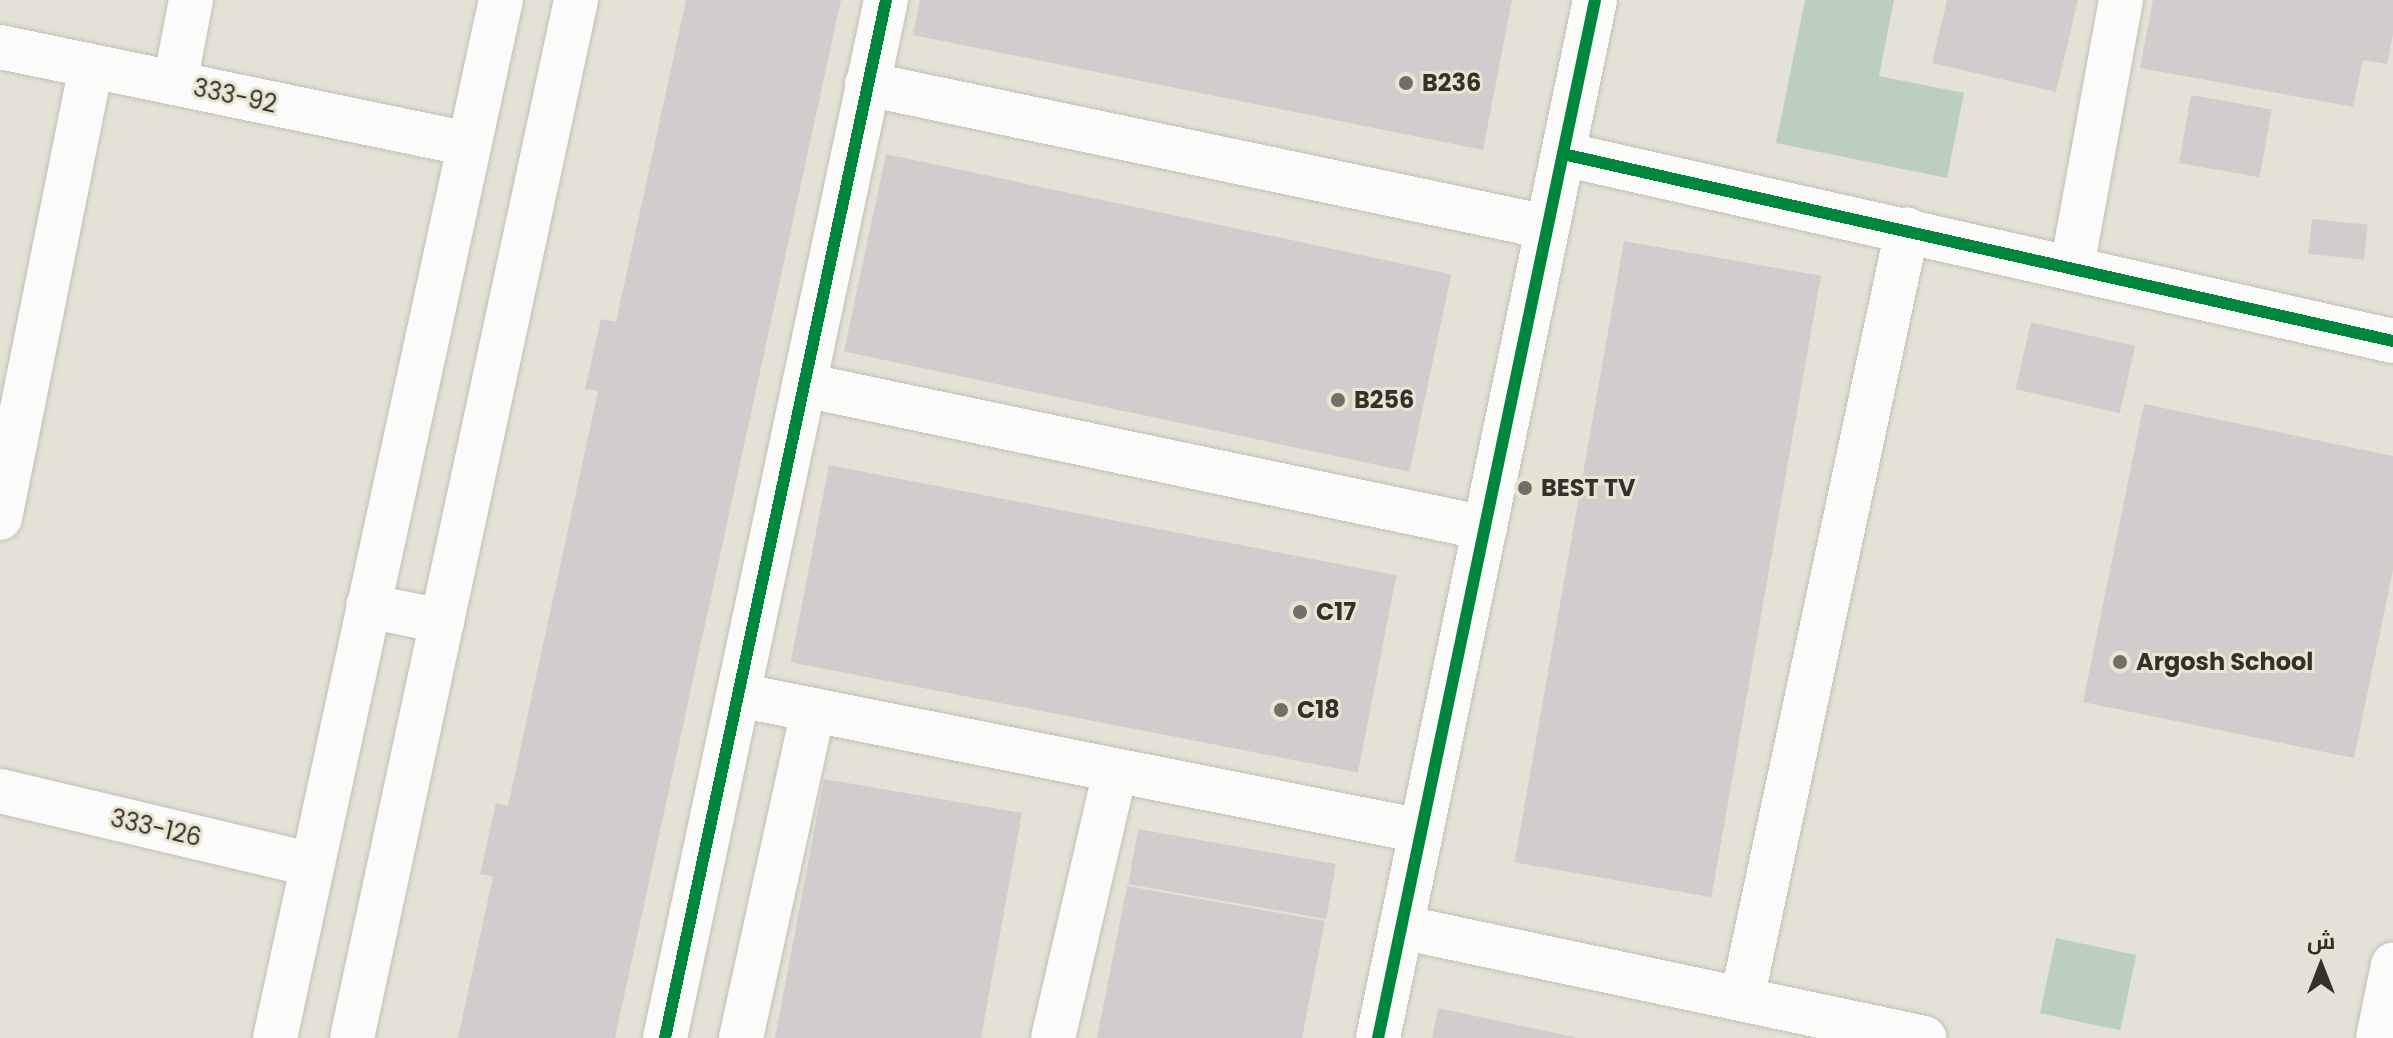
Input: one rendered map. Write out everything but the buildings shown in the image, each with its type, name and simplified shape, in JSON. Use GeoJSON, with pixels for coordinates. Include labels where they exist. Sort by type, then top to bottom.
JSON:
{"type":"FeatureCollection","features":[{"type":"Feature","properties":{"kind":"street"},"geometry":{"type":"LineString","coordinates":[[175,83],[191,0]]}},
{"type":"Feature","properties":{"kind":"street"},"geometry":{"type":"LineString","coordinates":[[275,1038],[501,0]]}},
{"type":"Feature","properties":{"kind":"street"},"geometry":{"type":"LineString","coordinates":[[352,1038],[576,0]]}},
{"type":"Feature","properties":{"kind":"street"},"geometry":{"type":"LineString","coordinates":[[665,1038],[886,0]]}},
{"type":"Feature","properties":{"kind":"street"},"geometry":{"type":"LineString","coordinates":[[1378,1038],[1595,0]]}},
{"type":"Feature","properties":{"kind":"street"},"geometry":{"type":"LineString","coordinates":[[2072,267],[2121,0]]}},
{"type":"Feature","properties":{"kind":"street","name":"333-92"},"geometry":{"type":"LineString","coordinates":[[0,47],[469,144]]}},
{"type":"Feature","properties":{"kind":"street"},"geometry":{"type":"LineString","coordinates":[[0,518],[15,365],[91,66]]}},
{"type":"Feature","properties":{"kind":"street"},"geometry":{"type":"LineString","coordinates":[[867,84],[1547,227]]}},
{"type":"Feature","properties":{"kind":"street"},"geometry":{"type":"LineString","coordinates":[[1563,154],[2393,341]]}},
{"type":"Feature","properties":{"kind":"street"},"geometry":{"type":"LineString","coordinates":[[1742,999],[1907,230]]}},
{"type":"Feature","properties":{"kind":"street"},"geometry":{"type":"LineString","coordinates":[[804,385],[1485,528]]}},
{"type":"Feature","properties":{"kind":"street"},"geometry":{"type":"LineString","coordinates":[[368,606],[442,621]]}},
{"type":"Feature","properties":{"kind":"street"},"geometry":{"type":"LineString","coordinates":[[738,695],[1421,831]]}},
{"type":"Feature","properties":{"kind":"street"},"geometry":{"type":"LineString","coordinates":[[741,1038],[813,710]]}},
{"type":"Feature","properties":{"kind":"street"},"geometry":{"type":"LineString","coordinates":[[1053,1038],[1115,771]]}},
{"type":"Feature","properties":{"kind":"street","name":"333-126"},"geometry":{"type":"LineString","coordinates":[[0,791],[312,865]]}},
{"type":"Feature","properties":{"kind":"street"},"geometry":{"type":"LineString","coordinates":[[1401,927],[1924,1038]]}},
{"type":"Feature","properties":{"kind":"street"},"geometry":{"type":"LineString","coordinates":[[2378,1038],[2393,965]]}},
{"type":"Feature","properties":{"kind":"green space"},"geometry":{"type":"Polygon","coordinates":[[[1805,0],[1894,0],[1879,76],[1964,93],[1947,178],[1776,143],[1805,0]]]}},
{"type":"Feature","properties":{"kind":"green space"},"geometry":{"type":"Polygon","coordinates":[[[2056,938],[2136,955],[2120,1030],[2040,1013],[2056,938]]]}},
{"type":"Feature","properties":{"kind":"cycle path"},"geometry":{"type":"LineString","coordinates":[[665,1038],[886,0]]}},
{"type":"Feature","properties":{"kind":"cycle path"},"geometry":{"type":"LineString","coordinates":[[1378,1038],[1595,0]]}},
{"type":"Feature","properties":{"kind":"cycle path"},"geometry":{"type":"LineString","coordinates":[[1563,154],[2393,341]]}},
{"type":"Feature","properties":{"kind":"place","name":"B236"},"geometry":{"type":"Point","coordinates":[1406,83]}},
{"type":"Feature","properties":{"kind":"place","name":"B256"},"geometry":{"type":"Point","coordinates":[1338,400]}},
{"type":"Feature","properties":{"kind":"place","name":"BEST TV"},"geometry":{"type":"Point","coordinates":[1525,488]}},
{"type":"Feature","properties":{"kind":"place","name":"C17"},"geometry":{"type":"Point","coordinates":[1300,612]}},
{"type":"Feature","properties":{"kind":"place","name":"Argosh School"},"geometry":{"type":"Point","coordinates":[2120,662]}},
{"type":"Feature","properties":{"kind":"place","name":"C18"},"geometry":{"type":"Point","coordinates":[1281,710]}}]}
